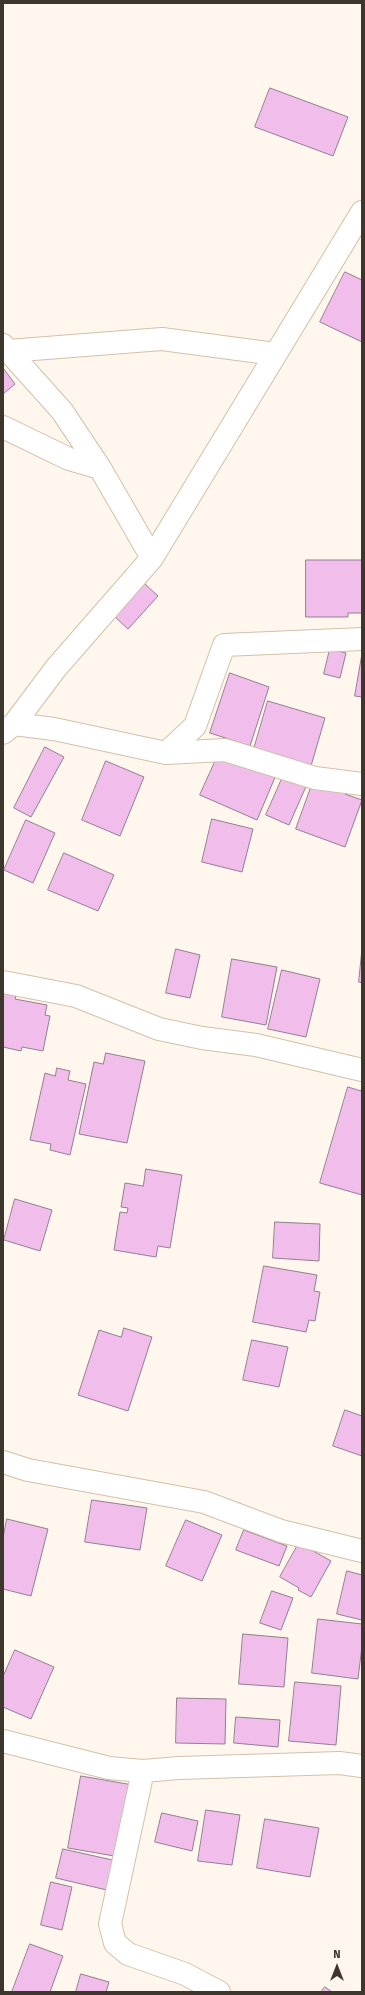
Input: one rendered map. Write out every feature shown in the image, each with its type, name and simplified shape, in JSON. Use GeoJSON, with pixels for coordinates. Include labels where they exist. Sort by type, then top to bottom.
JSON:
{"type":"FeatureCollection","features":[{"type":"Feature","properties":{"kind":"street"},"geometry":{"type":"LineString","coordinates":[[8,728],[56,668],[152,558],[362,212]]}},
{"type":"Feature","properties":{"kind":"street"},"geometry":{"type":"LineString","coordinates":[[6,348],[162,339],[275,354]]}},
{"type":"Feature","properties":{"kind":"street"},"geometry":{"type":"LineString","coordinates":[[6,348],[62,412],[100,468],[152,558]]}},
{"type":"Feature","properties":{"kind":"street"},"geometry":{"type":"LineString","coordinates":[[3,427],[69,459],[100,468]]}},
{"type":"Feature","properties":{"kind":"street"},"geometry":{"type":"LineString","coordinates":[[166,753],[195,726],[224,645],[362,639]]}},
{"type":"Feature","properties":{"kind":"street"},"geometry":{"type":"LineString","coordinates":[[8,728],[54,729],[166,753],[225,750],[315,778],[362,784]]}},
{"type":"Feature","properties":{"kind":"street"},"geometry":{"type":"LineString","coordinates":[[3,982],[76,996],[159,1029],[202,1038],[256,1044],[362,1070]]}},
{"type":"Feature","properties":{"kind":"street"},"geometry":{"type":"LineString","coordinates":[[3,1462],[28,1470],[204,1502],[281,1531],[362,1551]]}},
{"type":"Feature","properties":{"kind":"street"},"geometry":{"type":"LineString","coordinates":[[3,1477],[28,1470]]}},
{"type":"Feature","properties":{"kind":"street"},"geometry":{"type":"LineString","coordinates":[[3,1740],[109,1768],[143,1771],[180,1768],[339,1763],[362,1766]]}},
{"type":"Feature","properties":{"kind":"street"},"geometry":{"type":"LineString","coordinates":[[143,1771],[110,1924],[115,1943],[128,1954],[185,1974],[219,1992]]}},
{"type":"Feature","properties":{"kind":"building"},"geometry":{"type":"Polygon","coordinates":[[[270,88],[348,117],[333,156],[255,127],[270,88]]]}},
{"type":"Feature","properties":{"kind":"building"},"geometry":{"type":"Polygon","coordinates":[[[345,272],[362,280],[362,342],[320,322],[345,272]]]}},
{"type":"Feature","properties":{"kind":"building"},"geometry":{"type":"Polygon","coordinates":[[[3,368],[15,384],[3,394],[3,368]]]}},
{"type":"Feature","properties":{"kind":"building"},"geometry":{"type":"Polygon","coordinates":[[[306,560],[362,560],[362,613],[348,613],[348,617],[306,617],[306,560]]]}},
{"type":"Feature","properties":{"kind":"building"},"geometry":{"type":"Polygon","coordinates":[[[145,584],[158,596],[128,629],[114,616],[145,584]]]}},
{"type":"Feature","properties":{"kind":"building"},"geometry":{"type":"Polygon","coordinates":[[[330,649],[346,653],[340,678],[324,674],[330,649]]]}},
{"type":"Feature","properties":{"kind":"building"},"geometry":{"type":"Polygon","coordinates":[[[362,654],[362,697],[355,696],[362,654]]]}},
{"type":"Feature","properties":{"kind":"building"},"geometry":{"type":"Polygon","coordinates":[[[230,673],[269,687],[250,746],[210,733],[230,673]]]}},
{"type":"Feature","properties":{"kind":"building"},"geometry":{"type":"Polygon","coordinates":[[[268,701],[325,718],[311,766],[254,749],[268,701]]]}},
{"type":"Feature","properties":{"kind":"building"},"geometry":{"type":"Polygon","coordinates":[[[45,747],[64,757],[31,817],[14,808],[45,747]]]}},
{"type":"Feature","properties":{"kind":"building"},"geometry":{"type":"Polygon","coordinates":[[[220,751],[276,775],[257,820],[200,795],[220,751]]]}},
{"type":"Feature","properties":{"kind":"building"},"geometry":{"type":"Polygon","coordinates":[[[106,761],[144,777],[120,836],[82,820],[106,761]]]}},
{"type":"Feature","properties":{"kind":"building"},"geometry":{"type":"Polygon","coordinates":[[[285,772],[308,782],[289,825],[266,815],[285,772]]]}},
{"type":"Feature","properties":{"kind":"building"},"geometry":{"type":"Polygon","coordinates":[[[313,782],[347,789],[345,794],[362,800],[345,847],[296,829],[313,782]]]}},
{"type":"Feature","properties":{"kind":"building"},"geometry":{"type":"Polygon","coordinates":[[[212,819],[253,829],[242,872],[202,862],[212,819]]]}},
{"type":"Feature","properties":{"kind":"building"},"geometry":{"type":"Polygon","coordinates":[[[26,820],[55,833],[33,883],[4,870],[26,820]]]}},
{"type":"Feature","properties":{"kind":"building"},"geometry":{"type":"Polygon","coordinates":[[[64,853],[114,875],[98,911],[48,890],[64,853]]]}},
{"type":"Feature","properties":{"kind":"building"},"geometry":{"type":"Polygon","coordinates":[[[176,949],[200,955],[190,998],[166,993],[176,949]]]}},
{"type":"Feature","properties":{"kind":"building"},"geometry":{"type":"Polygon","coordinates":[[[362,949],[362,983],[359,982],[362,949]]]}},
{"type":"Feature","properties":{"kind":"building"},"geometry":{"type":"Polygon","coordinates":[[[232,959],[277,967],[266,1025],[222,1017],[232,959]]]}},
{"type":"Feature","properties":{"kind":"building"},"geometry":{"type":"Polygon","coordinates":[[[282,970],[320,979],[306,1037],[268,1029],[282,970]]]}},
{"type":"Feature","properties":{"kind":"building"},"geometry":{"type":"Polygon","coordinates":[[[3,990],[17,992],[15,999],[47,1005],[45,1015],[50,1016],[43,1051],[22,1047],[21,1051],[3,1047],[3,990]]]}},
{"type":"Feature","properties":{"kind":"building"},"geometry":{"type":"Polygon","coordinates":[[[106,1053],[145,1061],[127,1143],[79,1134],[94,1062],[103,1064],[106,1053]]]}},
{"type":"Feature","properties":{"kind":"building"},"geometry":{"type":"Polygon","coordinates":[[[57,1068],[70,1071],[68,1080],[86,1084],[70,1155],[50,1150],[51,1144],[30,1140],[45,1073],[55,1076],[57,1068]]]}},
{"type":"Feature","properties":{"kind":"building"},"geometry":{"type":"Polygon","coordinates":[[[348,1087],[361,1091],[362,1087],[362,1195],[320,1183],[348,1087]]]}},
{"type":"Feature","properties":{"kind":"building"},"geometry":{"type":"Polygon","coordinates":[[[146,1169],[182,1175],[170,1248],[158,1246],[156,1257],[114,1250],[120,1212],[127,1213],[128,1208],[121,1207],[125,1183],[143,1186],[146,1169]]]}},
{"type":"Feature","properties":{"kind":"building"},"geometry":{"type":"Polygon","coordinates":[[[15,1199],[52,1210],[40,1251],[4,1240],[15,1199]]]}},
{"type":"Feature","properties":{"kind":"building"},"geometry":{"type":"Polygon","coordinates":[[[275,1222],[320,1224],[319,1261],[273,1258],[275,1222]]]}},
{"type":"Feature","properties":{"kind":"building"},"geometry":{"type":"Polygon","coordinates":[[[264,1266],[317,1275],[314,1291],[320,1292],[315,1321],[309,1320],[306,1332],[253,1322],[264,1266]]]}},
{"type":"Feature","properties":{"kind":"building"},"geometry":{"type":"Polygon","coordinates":[[[124,1328],[152,1337],[128,1411],[78,1395],[99,1330],[121,1337],[124,1328]]]}},
{"type":"Feature","properties":{"kind":"building"},"geometry":{"type":"Polygon","coordinates":[[[252,1340],[288,1347],[279,1387],[243,1380],[252,1340]]]}},
{"type":"Feature","properties":{"kind":"building"},"geometry":{"type":"Polygon","coordinates":[[[345,1410],[362,1416],[362,1456],[333,1446],[345,1410]]]}},
{"type":"Feature","properties":{"kind":"building"},"geometry":{"type":"Polygon","coordinates":[[[92,1500],[147,1508],[140,1550],[85,1542],[92,1500]]]}},
{"type":"Feature","properties":{"kind":"building"},"geometry":{"type":"Polygon","coordinates":[[[7,1519],[48,1529],[31,1596],[3,1589],[3,1538],[7,1519]]]}},
{"type":"Feature","properties":{"kind":"building"},"geometry":{"type":"Polygon","coordinates":[[[186,1520],[222,1535],[202,1581],[166,1566],[186,1520]]]}},
{"type":"Feature","properties":{"kind":"building"},"geometry":{"type":"Polygon","coordinates":[[[244,1530],[287,1546],[279,1566],[236,1550],[244,1530]]]}},
{"type":"Feature","properties":{"kind":"building"},"geometry":{"type":"Polygon","coordinates":[[[299,1543],[331,1561],[311,1597],[280,1577],[299,1543]]]}},
{"type":"Feature","properties":{"kind":"building"},"geometry":{"type":"Polygon","coordinates":[[[347,1571],[362,1575],[362,1620],[337,1614],[347,1571]]]}},
{"type":"Feature","properties":{"kind":"building"},"geometry":{"type":"Polygon","coordinates":[[[272,1591],[293,1598],[281,1630],[260,1623],[272,1591]]]}},
{"type":"Feature","properties":{"kind":"building"},"geometry":{"type":"Polygon","coordinates":[[[318,1619],[362,1624],[362,1646],[358,1679],[312,1673],[318,1619]]]}},
{"type":"Feature","properties":{"kind":"building"},"geometry":{"type":"Polygon","coordinates":[[[243,1634],[288,1638],[284,1687],[239,1684],[243,1634]]]}},
{"type":"Feature","properties":{"kind":"building"},"geometry":{"type":"Polygon","coordinates":[[[15,1650],[54,1667],[31,1719],[3,1707],[3,1677],[15,1650]]]}},
{"type":"Feature","properties":{"kind":"building"},"geometry":{"type":"Polygon","coordinates":[[[295,1682],[341,1686],[336,1745],[289,1741],[295,1682]]]}},
{"type":"Feature","properties":{"kind":"building"},"geometry":{"type":"Polygon","coordinates":[[[177,1698],[226,1699],[225,1744],[176,1743],[177,1698]]]}},
{"type":"Feature","properties":{"kind":"building"},"geometry":{"type":"Polygon","coordinates":[[[236,1717],[280,1720],[278,1747],[234,1743],[236,1717]]]}},
{"type":"Feature","properties":{"kind":"building"},"geometry":{"type":"Polygon","coordinates":[[[81,1776],[133,1785],[120,1857],[68,1848],[81,1776]]]}},
{"type":"Feature","properties":{"kind":"building"},"geometry":{"type":"Polygon","coordinates":[[[206,1810],[240,1815],[232,1865],[198,1861],[206,1810]]]}},
{"type":"Feature","properties":{"kind":"building"},"geometry":{"type":"Polygon","coordinates":[[[162,1813],[198,1821],[192,1851],[155,1842],[162,1813]]]}},
{"type":"Feature","properties":{"kind":"building"},"geometry":{"type":"Polygon","coordinates":[[[265,1819],[319,1828],[310,1877],[257,1868],[265,1819]]]}},
{"type":"Feature","properties":{"kind":"building"},"geometry":{"type":"Polygon","coordinates":[[[63,1849],[117,1861],[111,1891],[56,1878],[63,1849]]]}},
{"type":"Feature","properties":{"kind":"building"},"geometry":{"type":"Polygon","coordinates":[[[51,1882],[72,1887],[62,1930],[41,1925],[51,1882]]]}},
{"type":"Feature","properties":{"kind":"building"},"geometry":{"type":"Polygon","coordinates":[[[30,1944],[63,1956],[50,1992],[12,1992],[30,1944]]]}},
{"type":"Feature","properties":{"kind":"building"},"geometry":{"type":"Polygon","coordinates":[[[81,1974],[109,1982],[106,1992],[76,1992],[81,1974]]]}},
{"type":"Feature","properties":{"kind":"building"},"geometry":{"type":"Polygon","coordinates":[[[325,1987],[332,1992],[321,1992],[325,1987]]]}}]}
